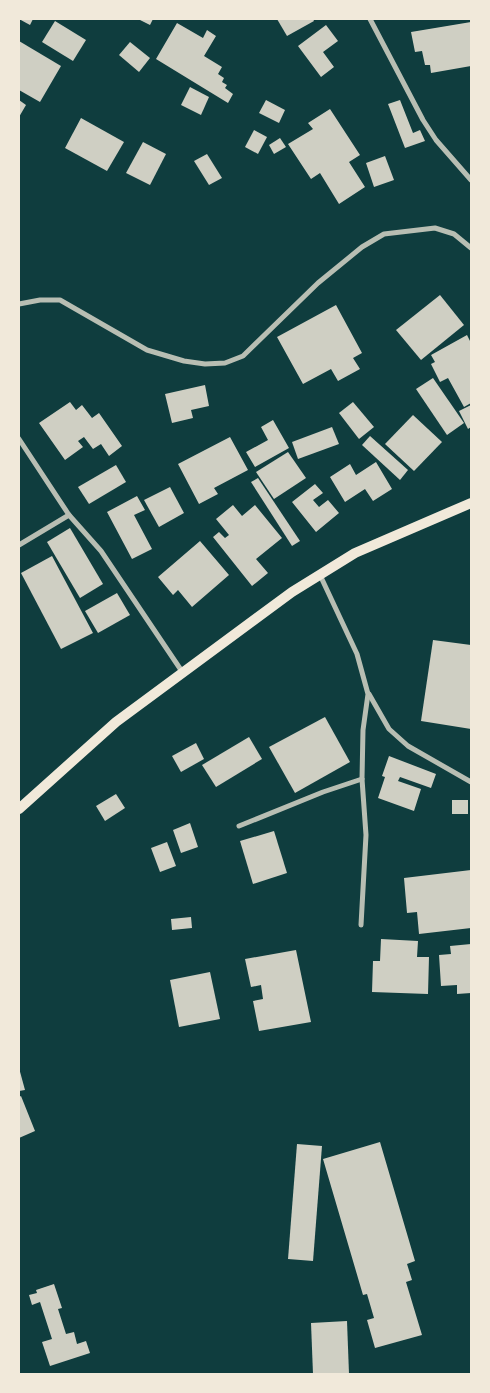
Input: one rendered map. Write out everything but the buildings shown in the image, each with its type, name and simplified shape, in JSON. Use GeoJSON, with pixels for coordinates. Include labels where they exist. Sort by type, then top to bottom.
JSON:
{"type":"FeatureCollection","features":[{"type":"Feature","properties":{"kind":"main road"},"geometry":{"type":"LineString","coordinates":[[19,809],[116,722],[320,574],[355,553],[471,503]]}},
{"type":"Feature","properties":{"kind":"street"},"geometry":{"type":"LineString","coordinates":[[370,19],[423,120],[471,180]]}},
{"type":"Feature","properties":{"kind":"street"},"geometry":{"type":"LineString","coordinates":[[19,304],[40,300],[60,300],[147,350],[184,361],[205,364],[225,363],[243,356],[318,283],[362,247],[384,234],[435,228],[454,234],[471,248]]}},
{"type":"Feature","properties":{"kind":"street"},"geometry":{"type":"LineString","coordinates":[[19,439],[21,446],[69,515],[101,551],[183,673]]}},
{"type":"Feature","properties":{"kind":"street"},"geometry":{"type":"LineString","coordinates":[[19,545],[69,515]]}},
{"type":"Feature","properties":{"kind":"street"},"geometry":{"type":"LineString","coordinates":[[320,574],[357,654],[368,694],[389,729],[408,746],[471,782]]}},
{"type":"Feature","properties":{"kind":"street"},"geometry":{"type":"LineString","coordinates":[[361,925],[366,836],[362,779],[363,730],[368,694]]}},
{"type":"Feature","properties":{"kind":"street"},"geometry":{"type":"LineString","coordinates":[[239,826],[323,792],[362,779]]}}]}
